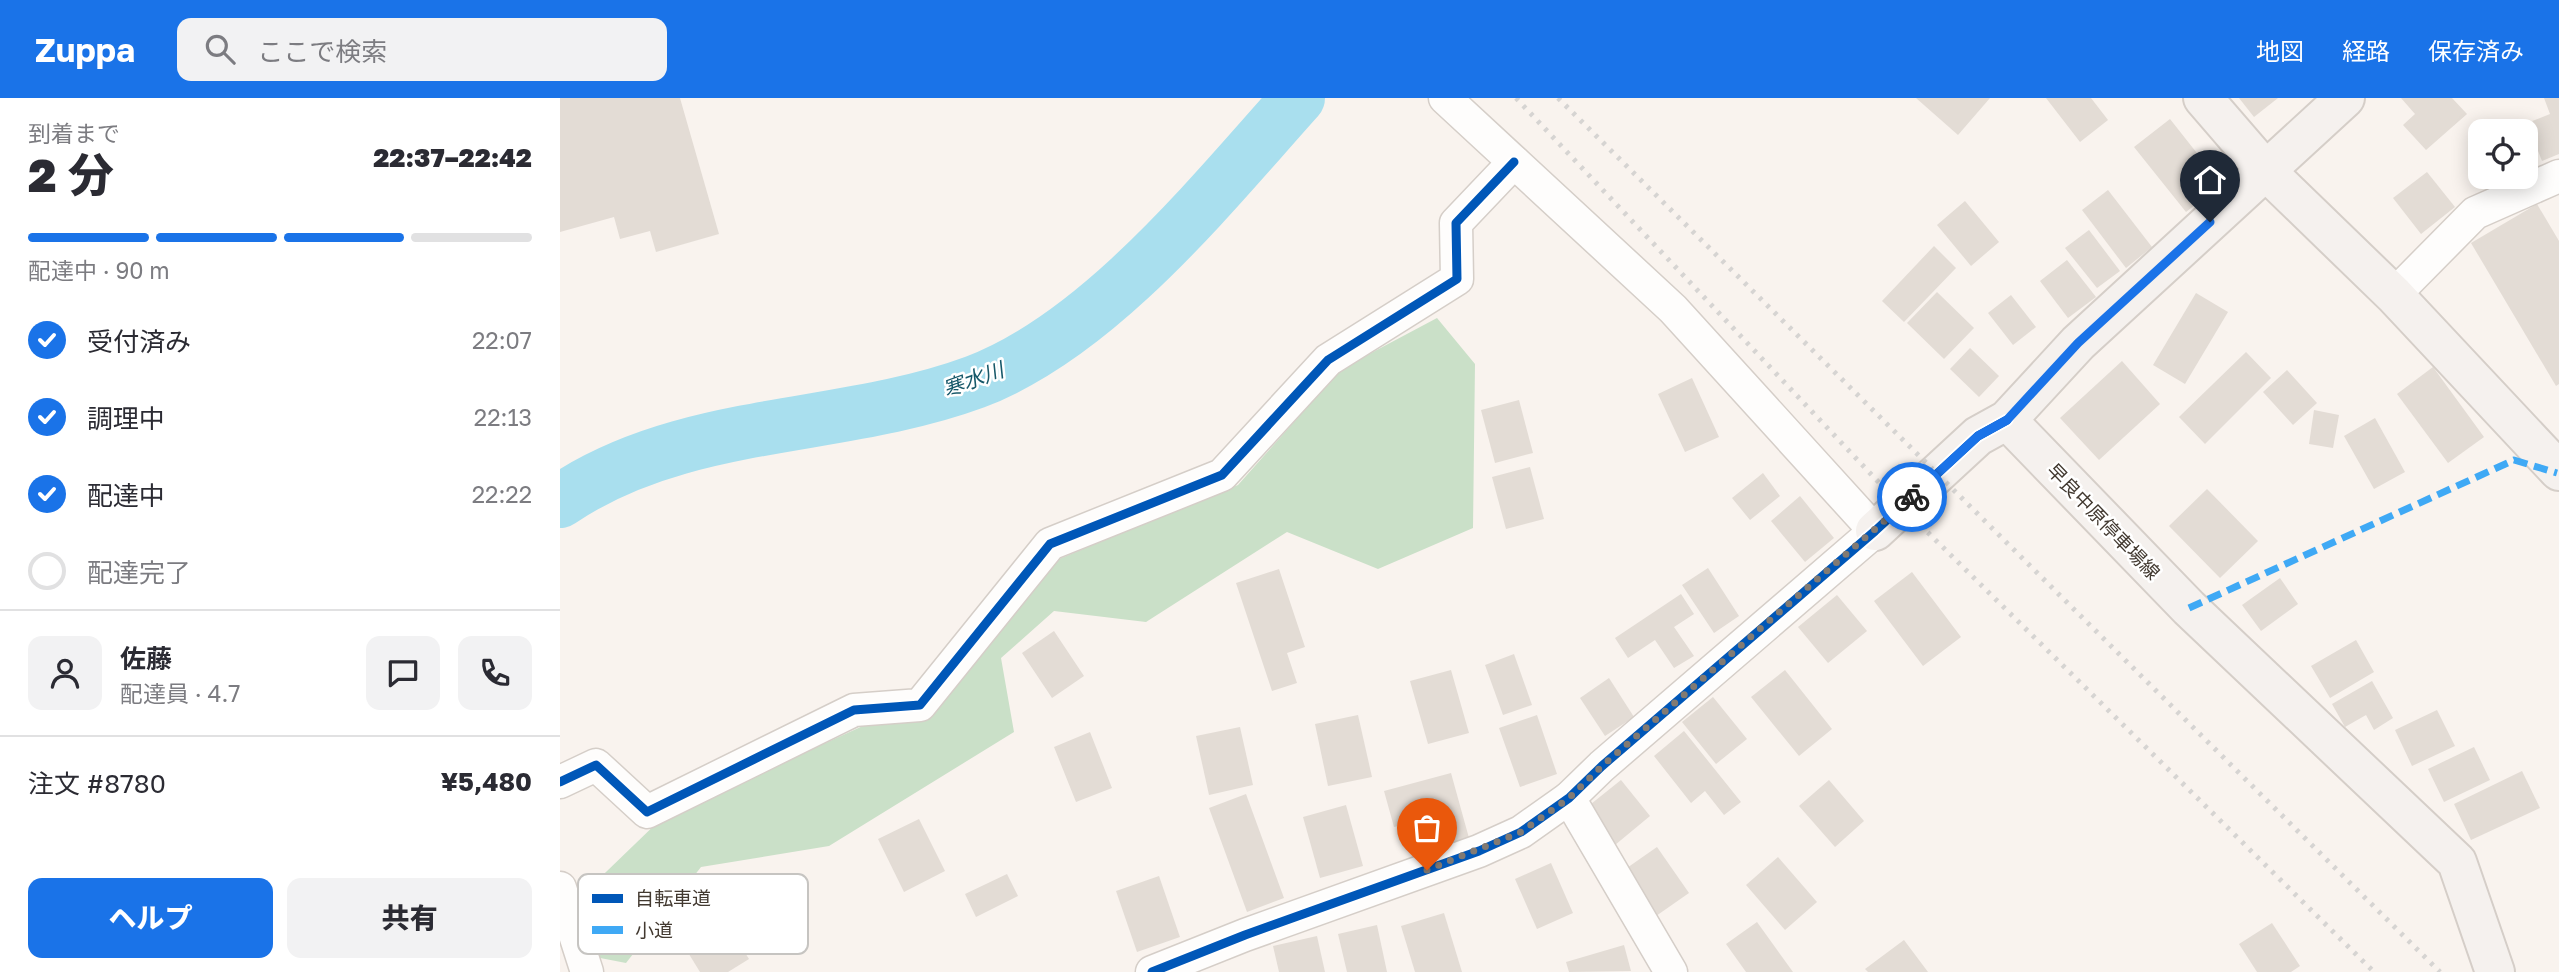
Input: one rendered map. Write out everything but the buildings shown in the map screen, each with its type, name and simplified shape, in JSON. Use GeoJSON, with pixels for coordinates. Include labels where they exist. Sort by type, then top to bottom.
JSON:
{"type":"FeatureCollection","features":[{"type":"Feature","properties":{"kind":"main road"},"geometry":{"type":"LineString","coordinates":[[2203,98],[2266,171],[2394,295],[2558,473]]}},
{"type":"Feature","properties":{"kind":"main road"},"geometry":{"type":"LineString","coordinates":[[1875,531],[1978,436],[2007,420],[2078,343],[2346,98]]}},
{"type":"Feature","properties":{"kind":"main road","name":"早良中原停車場線"},"geometry":{"type":"LineString","coordinates":[[2007,420],[2189,608],[2456,862],[2495,972]]}},
{"type":"Feature","properties":{"kind":"street"},"geometry":{"type":"LineString","coordinates":[[1152,972],[1479,851],[1521,832],[1569,798],[1674,703],[1875,531],[1673,309],[1445,98]]}},
{"type":"Feature","properties":{"kind":"street"},"geometry":{"type":"LineString","coordinates":[[560,782],[596,765],[647,812],[854,709],[920,705],[1051,544],[1223,475],[1328,360],[1457,279],[1456,223],[1514,162]]}},
{"type":"Feature","properties":{"kind":"street"},"geometry":{"type":"LineString","coordinates":[[2394,295],[2475,213],[2559,176]]}},
{"type":"Feature","properties":{"kind":"street"},"geometry":{"type":"LineString","coordinates":[[1569,798],[1671,972]]}},
{"type":"Feature","properties":{"kind":"street"},"geometry":{"type":"LineString","coordinates":[[560,888],[578,944]]}},
{"type":"Feature","properties":{"kind":"street"},"geometry":{"type":"LineString","coordinates":[[581,954],[587,972]]}},
{"type":"Feature","properties":{"kind":"green space"},"geometry":{"type":"Polygon","coordinates":[[[1437,318],[1475,364],[1473,528],[1378,569],[1287,532],[1146,622],[1054,611],[1001,658],[1014,732],[829,846],[701,867],[696,874],[604,874],[663,817],[865,725],[924,718],[1059,559],[1238,485],[1341,369],[1437,318]]]}},
{"type":"Feature","properties":{"kind":"green space"},"geometry":{"type":"Polygon","coordinates":[[[594,954],[633,954],[626,963],[595,957],[594,954]]]}},
{"type":"Feature","properties":{"kind":"waterway","name":"寒水川"},"geometry":{"type":"LineString","coordinates":[[560,501],[608,474],[658,454],[710,440],[923,398],[975,382],[1021,360],[1065,332],[1150,259],[1190,219],[1298,98]]}},
{"type":"Feature","properties":{"kind":"railway"},"geometry":{"type":"LineString","coordinates":[[1516,98],[1902,507],[2374,972]]}},
{"type":"Feature","properties":{"kind":"railway"},"geometry":{"type":"LineString","coordinates":[[1558,98],[2440,972]]}},
{"type":"Feature","properties":{"kind":"marked path"},"geometry":{"type":"LineString","coordinates":[[2189,608],[2514,460],[2557,473]]}},
{"type":"Feature","properties":{"kind":"cycle path"},"geometry":{"type":"LineString","coordinates":[[560,782],[596,765],[647,812],[854,710],[920,705],[1050,544],[1222,475],[1328,360],[1457,279],[1456,223],[1514,162]]}},
{"type":"Feature","properties":{"kind":"cycle path"},"geometry":{"type":"LineString","coordinates":[[1152,972],[1245,935],[1479,851],[1521,832],[1569,798],[1602,766],[1875,531],[1978,436],[2007,420]]}},
{"type":"Feature","properties":{"kind":"way so far"},"geometry":{"type":"LineString","coordinates":[[1427,870],[1521,832],[1569,798],[1602,766],[1912,497]]}},
{"type":"Feature","properties":{"kind":"route"},"geometry":{"type":"LineString","coordinates":[[1912,497],[1978,436],[2007,420],[2078,343],[2210,222]]}}]}
